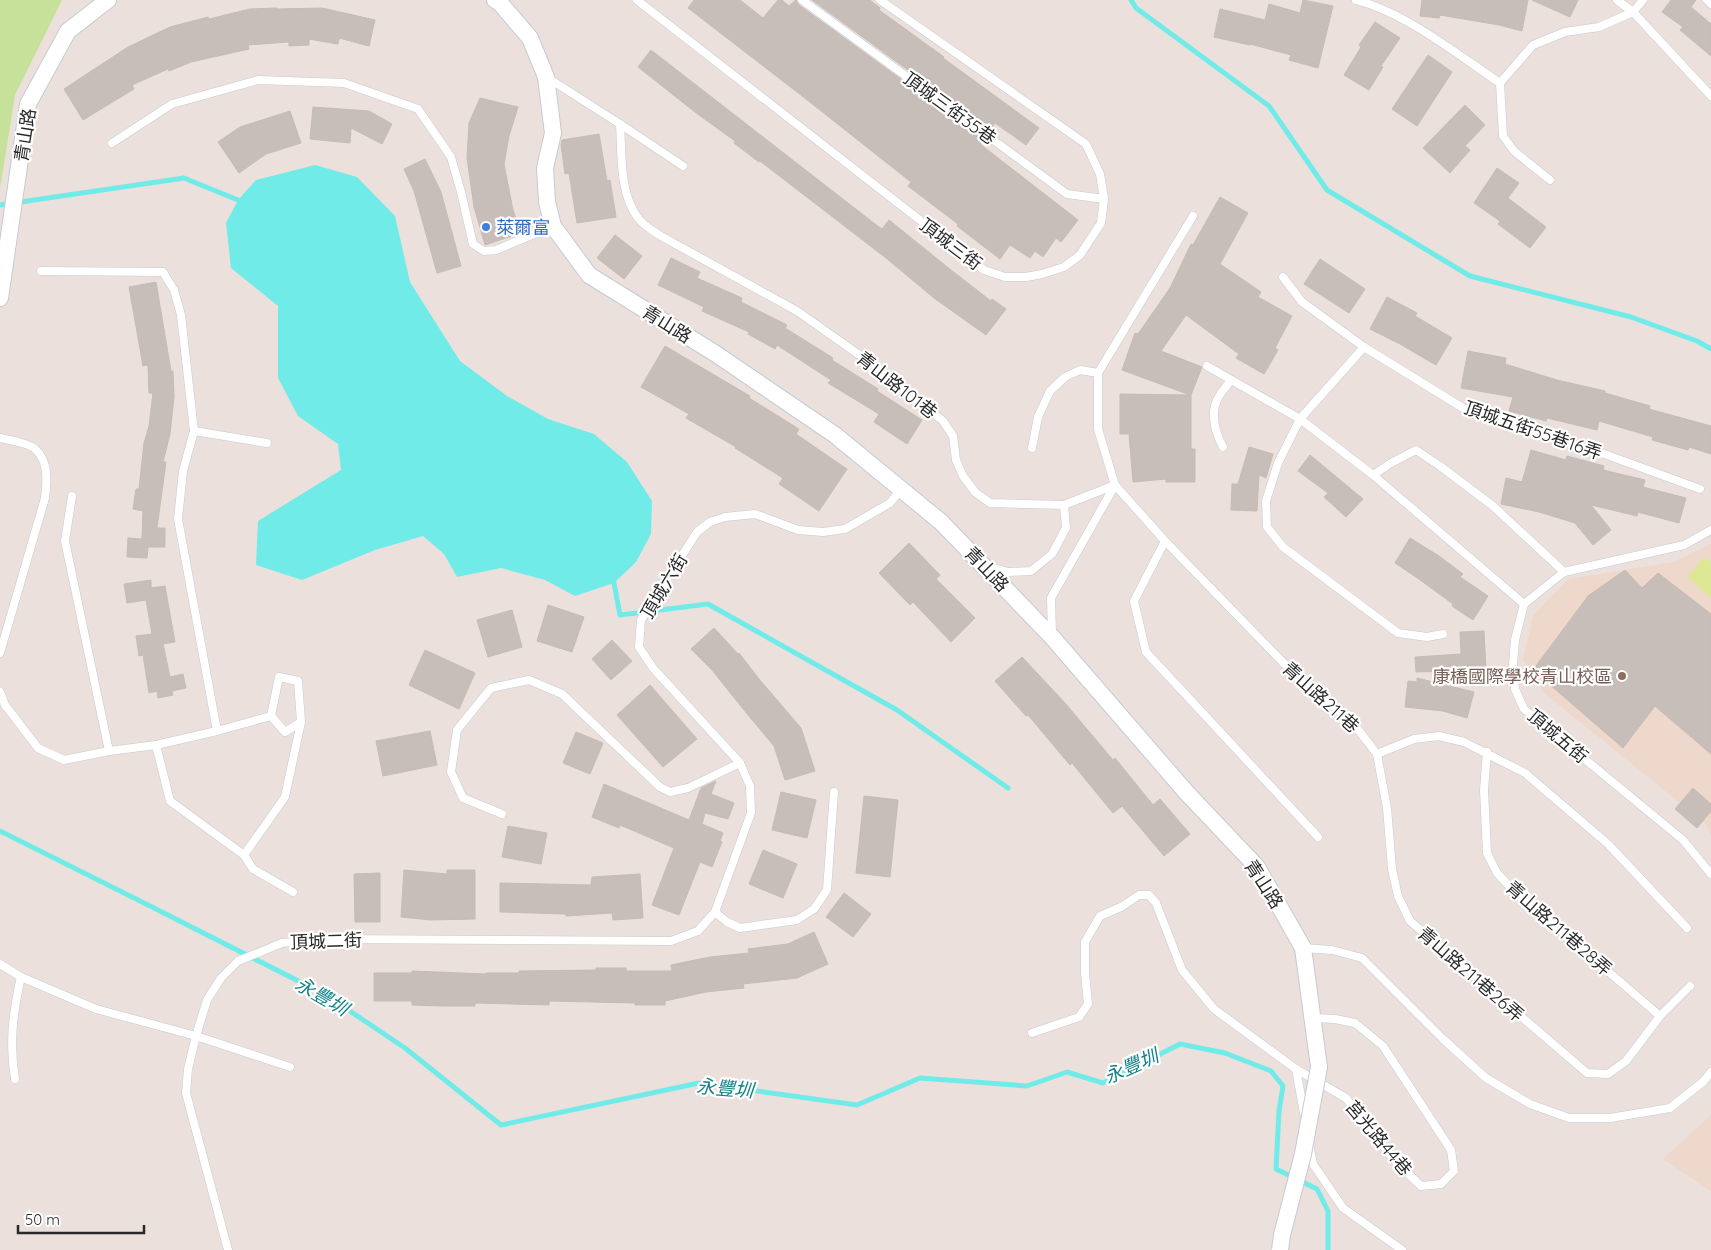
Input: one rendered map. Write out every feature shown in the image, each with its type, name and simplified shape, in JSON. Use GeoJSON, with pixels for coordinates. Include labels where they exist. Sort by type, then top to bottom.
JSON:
{"type":"FeatureCollection","features":[{"type":"Feature","properties":{"kind":"street","name":"青山路"},"geometry":{"type":"LineString","coordinates":[[0,298],[28,104],[68,31],[108,0]]}},
{"type":"Feature","properties":{"kind":"street","name":"青山路"},"geometry":{"type":"LineString","coordinates":[[501,1],[530,38],[546,77],[553,133],[545,168],[547,194],[553,226],[589,275],[716,354],[835,434],[941,522],[1052,637],[1186,792],[1257,866],[1303,948],[1319,1067],[1303,1154],[1282,1235],[1280,1250]]}},
{"type":"Feature","properties":{"kind":"lane","name":"頂城三街"},"geometry":{"type":"LineString","coordinates":[[637,0],[984,270],[1005,277],[1026,277],[1064,267],[1080,255],[1101,223],[1104,199],[1100,174],[1086,144],[880,0]]}},
{"type":"Feature","properties":{"kind":"lane","name":"頂城三街35巷"},"geometry":{"type":"LineString","coordinates":[[802,0],[1067,194],[1104,199]]}},
{"type":"Feature","properties":{"kind":"lane"},"geometry":{"type":"LineString","coordinates":[[1356,0],[1370,4],[1412,24],[1500,84]]}},
{"type":"Feature","properties":{"kind":"lane"},"geometry":{"type":"LineString","coordinates":[[1617,0],[1633,12],[1711,96]]}},
{"type":"Feature","properties":{"kind":"lane"},"geometry":{"type":"LineString","coordinates":[[1550,180],[1514,151],[1503,136],[1500,84],[1533,45],[1565,32],[1599,26],[1633,12],[1643,0]]}},
{"type":"Feature","properties":{"kind":"lane"},"geometry":{"type":"LineString","coordinates":[[1707,0],[1711,4]]}},
{"type":"Feature","properties":{"kind":"lane"},"geometry":{"type":"LineString","coordinates":[[546,77],[683,166]]}},
{"type":"Feature","properties":{"kind":"lane"},"geometry":{"type":"LineString","coordinates":[[112,143],[172,104],[258,80],[344,83],[418,109],[451,157],[473,244],[484,251],[496,250],[553,226]]}},
{"type":"Feature","properties":{"kind":"lane","name":"青山路101巷"},"geometry":{"type":"LineString","coordinates":[[620,124],[623,176],[630,206],[639,221],[659,236],[797,311],[875,366],[943,420],[953,436],[956,460],[962,476],[975,492],[990,503],[1064,505],[1115,485]]}},
{"type":"Feature","properties":{"kind":"lane"},"geometry":{"type":"LineString","coordinates":[[1052,637],[1051,598],[1115,485],[1098,429],[1098,373],[1193,216]]}},
{"type":"Feature","properties":{"kind":"lane"},"geometry":{"type":"LineString","coordinates":[[41,271],[164,272],[174,290],[181,315],[194,431],[183,471],[178,519],[217,731]]}},
{"type":"Feature","properties":{"kind":"lane","name":"頂城五街55巷16弄"},"geometry":{"type":"LineString","coordinates":[[1283,277],[1302,302],[1364,347],[1463,408],[1607,455],[1700,489]]}},
{"type":"Feature","properties":{"kind":"lane"},"geometry":{"type":"LineString","coordinates":[[1364,347],[1300,419],[1278,463],[1266,501],[1267,527],[1282,547],[1398,632],[1426,637],[1443,634]]}},
{"type":"Feature","properties":{"kind":"lane"},"geometry":{"type":"LineString","coordinates":[[1207,366],[1300,419],[1373,475],[1524,604],[1564,572],[1684,545],[1711,530]]}},
{"type":"Feature","properties":{"kind":"lane"},"geometry":{"type":"LineString","coordinates":[[1032,448],[1038,417],[1050,391],[1065,377],[1080,370],[1098,373]]}},
{"type":"Feature","properties":{"kind":"lane"},"geometry":{"type":"LineString","coordinates":[[1223,447],[1216,436],[1214,419],[1216,401],[1231,380]]}},
{"type":"Feature","properties":{"kind":"lane"},"geometry":{"type":"LineString","coordinates":[[194,431],[267,443]]}},
{"type":"Feature","properties":{"kind":"lane"},"geometry":{"type":"LineString","coordinates":[[0,438],[34,448],[42,458],[47,480],[45,498],[0,653]]}},
{"type":"Feature","properties":{"kind":"lane"},"geometry":{"type":"LineString","coordinates":[[1373,475],[1416,450],[1494,506],[1564,572]]}},
{"type":"Feature","properties":{"kind":"lane","name":"青山路211巷"},"geometry":{"type":"LineString","coordinates":[[1115,485],[1165,541],[1302,682],[1349,718],[1377,754]]}},
{"type":"Feature","properties":{"kind":"lane","name":"頂城六街"},"geometry":{"type":"LineString","coordinates":[[715,912],[751,813],[750,786],[740,763],[653,668],[639,647],[640,620],[697,532],[710,522],[725,517],[755,514],[798,530],[823,532],[845,529],[890,503],[902,488]]}},
{"type":"Feature","properties":{"kind":"lane"},"geometry":{"type":"LineString","coordinates":[[72,496],[65,541],[109,751]]}},
{"type":"Feature","properties":{"kind":"lane"},"geometry":{"type":"LineString","coordinates":[[983,565],[1008,572],[1031,571],[1052,554],[1066,528],[1064,505]]}},
{"type":"Feature","properties":{"kind":"lane"},"geometry":{"type":"LineString","coordinates":[[1165,541],[1134,601],[1146,652],[1318,837]]}},
{"type":"Feature","properties":{"kind":"lane","name":"頂城五街"},"geometry":{"type":"LineString","coordinates":[[1524,604],[1515,640],[1513,665],[1515,689],[1524,709],[1682,840],[1711,874]]}},
{"type":"Feature","properties":{"kind":"lane"},"geometry":{"type":"LineString","coordinates":[[244,854],[284,797],[300,722],[298,681],[279,677],[272,716],[285,732],[300,722]]}},
{"type":"Feature","properties":{"kind":"lane"},"geometry":{"type":"LineString","coordinates":[[502,814],[463,798],[451,772],[457,730],[491,688],[530,680],[562,694],[660,787],[670,792],[688,788],[740,763]]}},
{"type":"Feature","properties":{"kind":"lane"},"geometry":{"type":"LineString","coordinates":[[0,692],[5,705],[38,748],[64,760],[109,751],[156,745],[272,716]]}},
{"type":"Feature","properties":{"kind":"lane"},"geometry":{"type":"LineString","coordinates":[[1377,754],[1414,739],[1439,736],[1464,742],[1487,752],[1525,773],[1608,844],[1687,928]]}},
{"type":"Feature","properties":{"kind":"lane"},"geometry":{"type":"LineString","coordinates":[[156,745],[170,801],[244,854],[253,868],[293,892]]}},
{"type":"Feature","properties":{"kind":"lane","name":"青山路211巷28弄"},"geometry":{"type":"LineString","coordinates":[[1487,752],[1484,790],[1487,853],[1497,873],[1510,887],[1660,1016]]}},
{"type":"Feature","properties":{"kind":"lane","name":"青山路211巷26弄"},"geometry":{"type":"LineString","coordinates":[[1377,754],[1387,808],[1392,869],[1398,896],[1410,921],[1587,1073],[1608,1074],[1626,1062],[1660,1016]]}},
{"type":"Feature","properties":{"kind":"lane"},"geometry":{"type":"LineString","coordinates":[[715,912],[727,922],[740,928],[797,920],[814,909],[827,890],[834,792]]}},
{"type":"Feature","properties":{"kind":"lane"},"geometry":{"type":"LineString","coordinates":[[1032,1033],[1079,1017],[1088,1004],[1085,942],[1100,916],[1121,907],[1139,895],[1149,895],[1156,903],[1182,970],[1198,992],[1214,1009],[1296,1069],[1313,1164],[1343,1208],[1402,1250]]}},
{"type":"Feature","properties":{"kind":"lane","name":"頂城二街"},"geometry":{"type":"LineString","coordinates":[[228,1250],[186,1094],[188,1069],[207,1000],[221,978],[238,961],[282,942],[328,939],[671,941],[698,931],[715,912]]}},
{"type":"Feature","properties":{"kind":"lane"},"geometry":{"type":"LineString","coordinates":[[1303,948],[1332,950],[1362,958],[1443,1039],[1486,1078],[1530,1104],[1569,1118],[1610,1118],[1670,1108],[1704,1081],[1711,1072]]}},
{"type":"Feature","properties":{"kind":"lane"},"geometry":{"type":"LineString","coordinates":[[0,964],[20,977],[96,1009],[196,1036],[290,1066]]}},
{"type":"Feature","properties":{"kind":"lane"},"geometry":{"type":"LineString","coordinates":[[15,1079],[11,1058],[12,1031],[20,977]]}},
{"type":"Feature","properties":{"kind":"lane"},"geometry":{"type":"LineString","coordinates":[[1660,1016],[1690,986]]}},
{"type":"Feature","properties":{"kind":"lane","name":"莒光路44巷"},"geometry":{"type":"LineString","coordinates":[[1296,1069],[1346,1098],[1395,1161],[1421,1186],[1441,1184],[1454,1171],[1451,1150],[1383,1046],[1355,1024],[1335,1019],[1313,1018]]}},
{"type":"Feature","properties":{"kind":"shaded area","name":"康橋國際學校青山校區"},"geometry":{"type":"Polygon","coordinates":[[[1711,544],[1711,836],[1706,824],[1544,693],[1523,660],[1533,616],[1568,579],[1674,562],[1711,544]]]}},
{"type":"Feature","properties":{"kind":"shaded area"},"geometry":{"type":"Polygon","coordinates":[[[1711,1115],[1711,1191],[1663,1159],[1711,1115]]]}},
{"type":"Feature","properties":{"kind":"green space"},"geometry":{"type":"Polygon","coordinates":[[[0,0],[62,0],[15,95],[0,189],[0,0]]]}},
{"type":"Feature","properties":{"kind":"green space"},"geometry":{"type":"Polygon","coordinates":[[[1704,557],[1711,562],[1711,598],[1687,577],[1704,557]]]}},
{"type":"Feature","properties":{"kind":"water"},"geometry":{"type":"Polygon","coordinates":[[[315,165],[357,177],[395,216],[410,282],[460,361],[507,396],[548,419],[594,434],[627,462],[652,501],[651,534],[636,562],[614,583],[575,596],[545,580],[501,568],[457,577],[444,554],[423,536],[375,550],[302,580],[256,565],[258,521],[341,470],[338,444],[298,416],[278,378],[278,306],[231,268],[226,223],[238,200],[256,180],[315,165]]]}},
{"type":"Feature","properties":{"kind":"building"},"geometry":{"type":"Polygon","coordinates":[[[694,0],[740,0],[763,18],[778,0],[782,0],[789,6],[796,0],[799,5],[983,139],[980,144],[1078,220],[1061,242],[1056,238],[1043,257],[1035,251],[1030,258],[1010,245],[1000,259],[908,186],[911,182],[688,8],[694,0]]]}},
{"type":"Feature","properties":{"kind":"building"},"geometry":{"type":"Polygon","coordinates":[[[812,0],[870,0],[880,8],[879,10],[1039,128],[1026,145],[995,123],[990,130],[812,0]]]}},
{"type":"Feature","properties":{"kind":"building"},"geometry":{"type":"Polygon","coordinates":[[[1303,0],[1333,6],[1318,68],[1289,60],[1291,55],[1214,37],[1220,9],[1265,20],[1269,4],[1300,13],[1303,0]]]}},
{"type":"Feature","properties":{"kind":"building"},"geometry":{"type":"Polygon","coordinates":[[[1422,0],[1528,0],[1522,31],[1440,15],[1439,18],[1420,16],[1422,0]]]}},
{"type":"Feature","properties":{"kind":"building"},"geometry":{"type":"Polygon","coordinates":[[[1532,0],[1578,0],[1570,17],[1532,0]]]}},
{"type":"Feature","properties":{"kind":"building"},"geometry":{"type":"Polygon","coordinates":[[[1671,0],[1696,0],[1691,7],[1711,24],[1711,56],[1680,30],[1683,27],[1662,12],[1671,0]]]}},
{"type":"Feature","properties":{"kind":"building"},"geometry":{"type":"Polygon","coordinates":[[[322,8],[375,20],[369,46],[339,38],[338,44],[309,39],[309,45],[289,46],[289,42],[248,45],[249,49],[191,62],[169,71],[168,69],[132,85],[134,89],[83,120],[64,89],[128,47],[170,27],[250,9],[322,8]]]}},
{"type":"Feature","properties":{"kind":"building"},"geometry":{"type":"Polygon","coordinates":[[[1375,22],[1400,38],[1381,66],[1383,67],[1369,90],[1344,75],[1361,47],[1359,45],[1375,22]]]}},
{"type":"Feature","properties":{"kind":"building"},"geometry":{"type":"Polygon","coordinates":[[[651,50],[875,224],[882,229],[889,220],[991,301],[992,299],[1006,309],[986,335],[934,298],[886,258],[734,143],[735,141],[638,67],[651,50]]]}},
{"type":"Feature","properties":{"kind":"building"},"geometry":{"type":"Polygon","coordinates":[[[1428,55],[1452,72],[1417,126],[1392,109],[1428,55]]]}},
{"type":"Feature","properties":{"kind":"building"},"geometry":{"type":"Polygon","coordinates":[[[480,98],[518,107],[509,136],[504,164],[513,210],[521,233],[485,245],[474,207],[467,158],[469,123],[480,98]]]}},
{"type":"Feature","properties":{"kind":"building"},"geometry":{"type":"Polygon","coordinates":[[[1465,105],[1485,125],[1465,146],[1470,150],[1450,173],[1423,148],[1465,105]]]}},
{"type":"Feature","properties":{"kind":"building"},"geometry":{"type":"Polygon","coordinates":[[[313,107],[369,111],[392,124],[382,144],[351,128],[350,143],[310,139],[313,107]]]}},
{"type":"Feature","properties":{"kind":"building"},"geometry":{"type":"Polygon","coordinates":[[[290,111],[301,143],[266,154],[239,173],[218,142],[240,127],[290,111]]]}},
{"type":"Feature","properties":{"kind":"building"},"geometry":{"type":"Polygon","coordinates":[[[599,134],[607,181],[610,180],[616,217],[577,223],[569,173],[565,174],[562,140],[599,134]]]}},
{"type":"Feature","properties":{"kind":"building"},"geometry":{"type":"Polygon","coordinates":[[[425,159],[441,192],[461,266],[437,273],[414,191],[404,169],[425,159]]]}},
{"type":"Feature","properties":{"kind":"building"},"geometry":{"type":"Polygon","coordinates":[[[1497,168],[1519,183],[1508,198],[1546,227],[1530,248],[1498,224],[1500,221],[1474,203],[1497,168]]]}},
{"type":"Feature","properties":{"kind":"building"},"geometry":{"type":"Polygon","coordinates":[[[1220,197],[1248,213],[1220,264],[1261,292],[1258,297],[1292,316],[1275,348],[1278,350],[1264,374],[1236,358],[1239,354],[1186,315],[1161,351],[1202,367],[1191,395],[1191,449],[1195,449],[1195,482],[1166,482],[1166,479],[1133,482],[1129,434],[1120,434],[1120,394],[1190,395],[1122,370],[1135,333],[1138,334],[1170,288],[1191,244],[1193,245],[1220,197]]]}},
{"type":"Feature","properties":{"kind":"building"},"geometry":{"type":"Polygon","coordinates":[[[615,235],[642,256],[624,279],[597,258],[615,235]]]}},
{"type":"Feature","properties":{"kind":"building"},"geometry":{"type":"Polygon","coordinates":[[[671,258],[700,272],[697,278],[742,298],[741,302],[787,325],[785,328],[833,358],[832,360],[922,420],[907,444],[874,422],[879,414],[828,383],[831,380],[777,345],[775,349],[748,334],[749,332],[702,311],[704,307],[658,285],[671,258]]]}},
{"type":"Feature","properties":{"kind":"building"},"geometry":{"type":"Polygon","coordinates":[[[1320,259],[1365,289],[1349,313],[1304,284],[1320,259]]]}},
{"type":"Feature","properties":{"kind":"building"},"geometry":{"type":"Polygon","coordinates":[[[156,282],[171,371],[173,371],[174,397],[170,434],[163,462],[166,462],[157,528],[165,528],[165,547],[148,547],[147,558],[127,557],[128,538],[142,539],[143,511],[133,509],[136,489],[139,489],[144,443],[149,426],[153,393],[149,393],[148,365],[143,366],[129,287],[156,282]]]}},
{"type":"Feature","properties":{"kind":"building"},"geometry":{"type":"Polygon","coordinates":[[[1387,297],[1417,313],[1415,316],[1452,338],[1436,365],[1370,329],[1387,297]]]}},
{"type":"Feature","properties":{"kind":"building"},"geometry":{"type":"Polygon","coordinates":[[[665,346],[750,396],[749,398],[799,429],[796,434],[847,469],[819,511],[779,484],[783,478],[736,447],[686,418],[689,414],[641,387],[665,346]]]}},
{"type":"Feature","properties":{"kind":"building"},"geometry":{"type":"Polygon","coordinates":[[[1468,351],[1506,358],[1505,364],[1557,380],[1605,391],[1605,393],[1650,406],[1649,409],[1711,426],[1711,454],[1689,447],[1688,450],[1652,440],[1653,437],[1599,421],[1597,430],[1547,418],[1546,421],[1509,411],[1513,397],[1461,388],[1468,351]]]}},
{"type":"Feature","properties":{"kind":"building"},"geometry":{"type":"Polygon","coordinates":[[[1249,447],[1273,454],[1266,478],[1259,475],[1257,511],[1231,510],[1232,484],[1238,484],[1249,447]]]}},
{"type":"Feature","properties":{"kind":"building"},"geometry":{"type":"Polygon","coordinates":[[[1531,450],[1566,460],[1567,456],[1604,466],[1603,470],[1645,480],[1643,487],[1686,498],[1679,523],[1638,512],[1637,516],[1591,505],[1611,530],[1593,545],[1575,523],[1539,512],[1501,504],[1506,478],[1522,482],[1531,450]]]}},
{"type":"Feature","properties":{"kind":"building"},"geometry":{"type":"Polygon","coordinates":[[[1310,455],[1363,499],[1346,517],[1324,497],[1328,493],[1298,471],[1310,455]]]}},
{"type":"Feature","properties":{"kind":"building"},"geometry":{"type":"Polygon","coordinates":[[[1410,538],[1439,556],[1463,574],[1460,577],[1488,596],[1473,620],[1395,563],[1410,538]]]}},
{"type":"Feature","properties":{"kind":"building"},"geometry":{"type":"Polygon","coordinates":[[[909,543],[940,575],[936,579],[975,618],[951,642],[913,602],[910,605],[879,573],[909,543]]]}},
{"type":"Feature","properties":{"kind":"building","name":"康橋國際學校青山校區"},"geometry":{"type":"Polygon","coordinates":[[[1625,570],[1642,588],[1658,573],[1711,614],[1711,754],[1655,706],[1623,748],[1533,670],[1588,596],[1625,570]]]}},
{"type":"Feature","properties":{"kind":"building"},"geometry":{"type":"Polygon","coordinates":[[[151,580],[151,588],[165,586],[175,642],[163,644],[170,677],[183,674],[186,688],[172,691],[173,695],[158,698],[157,691],[149,693],[143,655],[139,656],[136,636],[152,634],[146,600],[127,603],[124,584],[151,580]]]}},
{"type":"Feature","properties":{"kind":"building"},"geometry":{"type":"Polygon","coordinates":[[[548,605],[584,617],[572,652],[537,641],[548,605]]]}},
{"type":"Feature","properties":{"kind":"building"},"geometry":{"type":"Polygon","coordinates":[[[512,610],[522,647],[488,657],[477,620],[512,610]]]}},
{"type":"Feature","properties":{"kind":"building"},"geometry":{"type":"Polygon","coordinates":[[[714,628],[739,653],[801,728],[815,771],[785,780],[774,746],[712,670],[691,649],[714,628]]]}},
{"type":"Feature","properties":{"kind":"building"},"geometry":{"type":"Polygon","coordinates":[[[1484,631],[1486,670],[1416,672],[1415,657],[1461,654],[1460,632],[1484,631]]]}},
{"type":"Feature","properties":{"kind":"building"},"geometry":{"type":"Polygon","coordinates":[[[612,640],[632,661],[611,680],[592,659],[612,640]]]}},
{"type":"Feature","properties":{"kind":"building"},"geometry":{"type":"Polygon","coordinates":[[[425,650],[475,673],[459,709],[409,685],[425,650]]]}},
{"type":"Feature","properties":{"kind":"building"},"geometry":{"type":"Polygon","coordinates":[[[1022,657],[1065,703],[1113,760],[1115,758],[1153,805],[1160,799],[1190,834],[1164,856],[1122,806],[1113,813],[1072,763],[1070,765],[1028,715],[1026,716],[995,681],[1022,657]]]}},
{"type":"Feature","properties":{"kind":"building"},"geometry":{"type":"Polygon","coordinates":[[[1417,678],[1474,692],[1467,718],[1443,711],[1405,707],[1408,681],[1417,682],[1417,678]]]}},
{"type":"Feature","properties":{"kind":"building"},"geometry":{"type":"Polygon","coordinates":[[[650,685],[697,739],[663,767],[617,715],[650,685]]]}},
{"type":"Feature","properties":{"kind":"building"},"geometry":{"type":"Polygon","coordinates":[[[430,731],[437,765],[383,776],[376,741],[430,731]]]}},
{"type":"Feature","properties":{"kind":"building"},"geometry":{"type":"Polygon","coordinates":[[[576,732],[603,743],[590,774],[563,763],[576,732]]]}},
{"type":"Feature","properties":{"kind":"building"},"geometry":{"type":"Polygon","coordinates":[[[716,781],[711,794],[734,803],[728,819],[705,813],[702,824],[723,833],[720,841],[722,842],[712,867],[700,862],[679,915],[652,905],[674,848],[620,825],[619,828],[592,817],[604,784],[689,820],[701,788],[716,781]]]}},
{"type":"Feature","properties":{"kind":"building"},"geometry":{"type":"Polygon","coordinates":[[[1693,788],[1711,804],[1711,811],[1697,828],[1675,809],[1693,788]]]}},
{"type":"Feature","properties":{"kind":"building"},"geometry":{"type":"Polygon","coordinates":[[[781,792],[816,800],[807,838],[772,830],[781,792]]]}},
{"type":"Feature","properties":{"kind":"building"},"geometry":{"type":"Polygon","coordinates":[[[864,796],[898,800],[890,877],[856,873],[864,796]]]}},
{"type":"Feature","properties":{"kind":"building"},"geometry":{"type":"Polygon","coordinates":[[[508,826],[547,833],[541,864],[502,857],[508,826]]]}},
{"type":"Feature","properties":{"kind":"building"},"geometry":{"type":"Polygon","coordinates":[[[763,850],[797,864],[783,898],[749,884],[763,850]]]}},
{"type":"Feature","properties":{"kind":"building"},"geometry":{"type":"Polygon","coordinates":[[[404,870],[447,874],[447,870],[475,870],[475,919],[431,920],[401,917],[404,870]]]}},
{"type":"Feature","properties":{"kind":"building"},"geometry":{"type":"Polygon","coordinates":[[[380,873],[380,922],[355,922],[354,874],[380,873]]]}},
{"type":"Feature","properties":{"kind":"building"},"geometry":{"type":"Polygon","coordinates":[[[640,874],[643,918],[613,920],[612,913],[566,916],[566,914],[500,912],[500,883],[591,885],[592,877],[640,874]]]}},
{"type":"Feature","properties":{"kind":"building"},"geometry":{"type":"Polygon","coordinates":[[[844,893],[871,914],[853,937],[826,917],[844,893]]]}},
{"type":"Feature","properties":{"kind":"building"},"geometry":{"type":"Polygon","coordinates":[[[814,932],[828,964],[797,978],[743,984],[744,988],[706,992],[665,1001],[665,1005],[549,1001],[549,1005],[475,1003],[475,1006],[441,1006],[412,1005],[412,1001],[374,1001],[374,973],[412,973],[412,971],[486,974],[519,973],[519,971],[596,970],[596,968],[626,968],[626,971],[672,971],[671,965],[710,957],[749,953],[748,949],[788,944],[814,932]]]}},
{"type":"Feature","properties":{"kind":"waterway"},"geometry":{"type":"LineString","coordinates":[[1131,0],[1136,8],[1269,106],[1327,190],[1470,276],[1631,317],[1697,341],[1711,349]]}},
{"type":"Feature","properties":{"kind":"waterway"},"geometry":{"type":"LineString","coordinates":[[0,205],[184,178],[238,200]]}},
{"type":"Feature","properties":{"kind":"waterway"},"geometry":{"type":"LineString","coordinates":[[614,583],[620,615],[708,604],[897,710],[1008,788]]}},
{"type":"Feature","properties":{"kind":"waterway","name":"永豐圳"},"geometry":{"type":"LineString","coordinates":[[0,831],[326,995],[405,1048],[501,1125],[699,1083],[857,1105],[920,1078],[1027,1086],[1067,1072],[1103,1083],[1180,1044],[1225,1053],[1271,1071],[1283,1086],[1279,1111],[1276,1169],[1317,1189],[1328,1211],[1328,1250]]}},
{"type":"Feature","properties":{"kind":"place","name":"萊爾富"},"geometry":{"type":"Point","coordinates":[486,227]}},
{"type":"Feature","properties":{"kind":"place","name":"康橋國際學校青山校區"},"geometry":{"type":"Point","coordinates":[1622,676]}}]}
